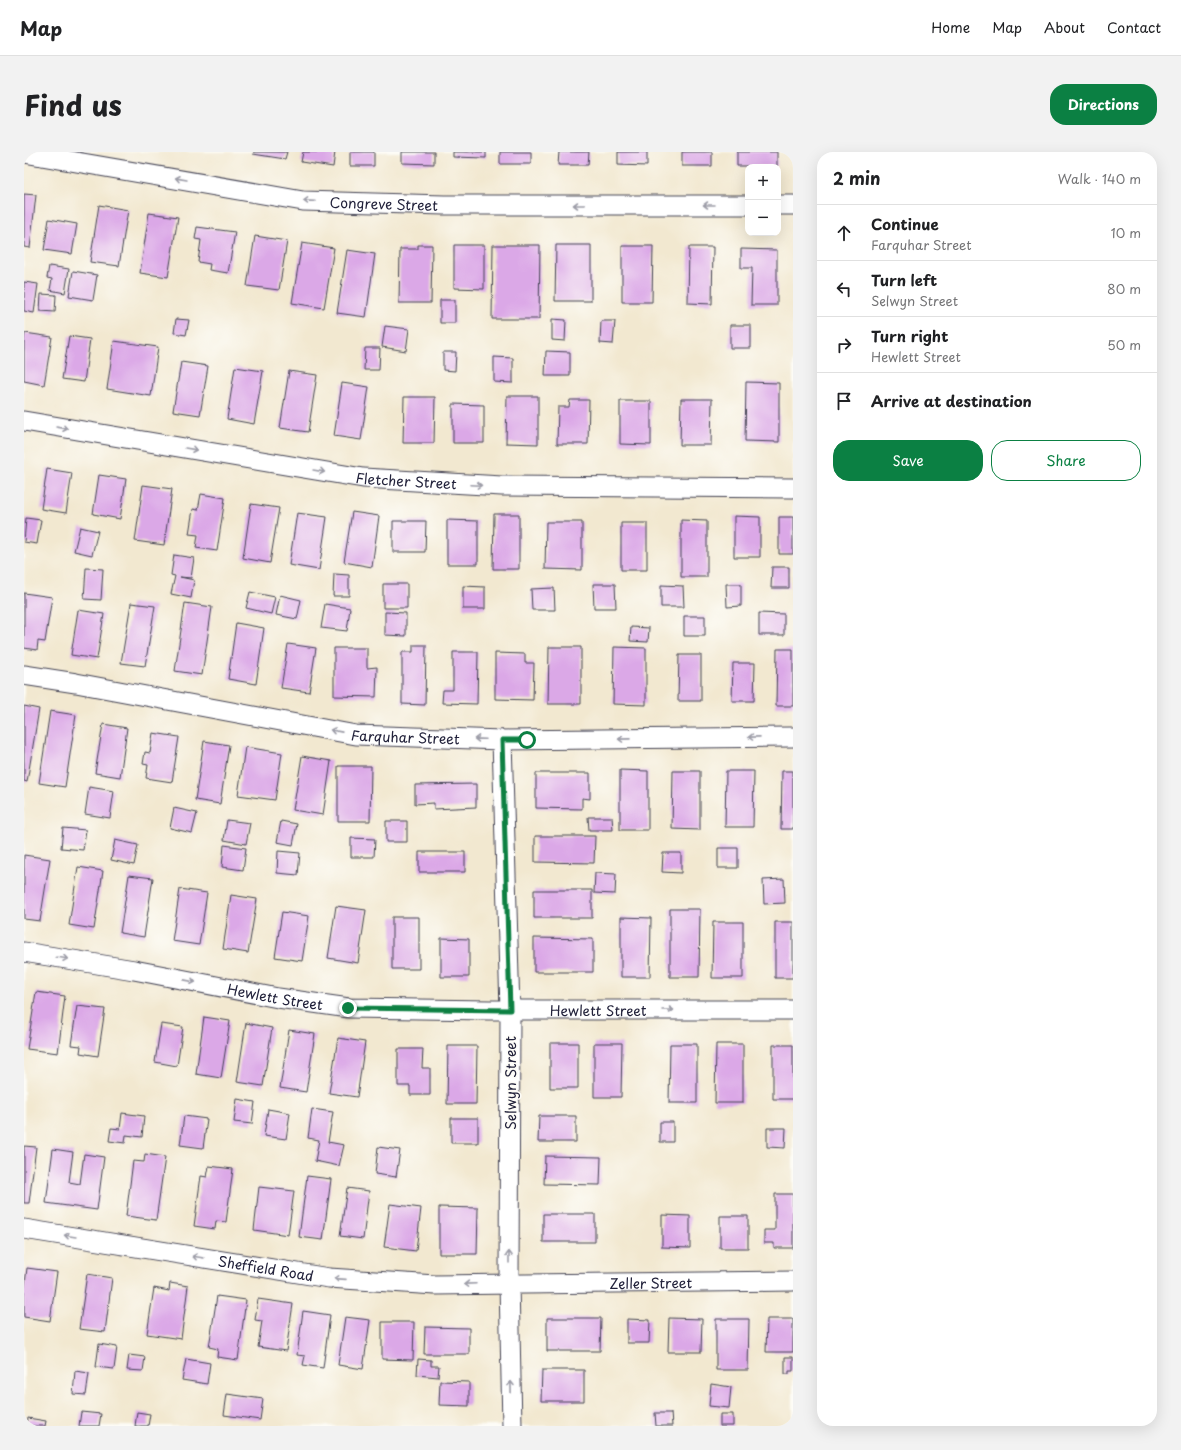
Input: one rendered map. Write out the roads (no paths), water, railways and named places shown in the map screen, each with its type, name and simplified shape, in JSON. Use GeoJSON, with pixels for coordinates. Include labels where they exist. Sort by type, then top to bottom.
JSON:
{"type":"FeatureCollection","features":[{"type":"Feature","properties":{"kind":"street","name":"Congreve Street"},"geometry":{"type":"LineString","coordinates":[[24,153],[303,200],[444,205],[745,205]]}},
{"type":"Feature","properties":{"kind":"street"},"geometry":{"type":"LineString","coordinates":[[781,205],[793,205]]}},
{"type":"Feature","properties":{"kind":"street","name":"Fletcher Street"},"geometry":{"type":"LineString","coordinates":[[24,421],[363,478],[502,486],[793,488]]}},
{"type":"Feature","properties":{"kind":"street","name":"Farquhar Street"},"geometry":{"type":"LineString","coordinates":[[24,675],[76,682],[356,734],[502,740],[793,737]]}},
{"type":"Feature","properties":{"kind":"street","name":"Selwyn Street"},"geometry":{"type":"LineString","coordinates":[[502,740],[510,1010],[509,1283],[512,1426]]}},
{"type":"Feature","properties":{"kind":"street","name":"Hewlett Street"},"geometry":{"type":"LineString","coordinates":[[24,952],[134,970],[278,998],[348,1008],[510,1010],[793,1010]]}},
{"type":"Feature","properties":{"kind":"street","name":"Sheffield Road"},"geometry":{"type":"LineString","coordinates":[[24,1229],[330,1278],[435,1285],[509,1283]]}},
{"type":"Feature","properties":{"kind":"street","name":"Zeller Street"},"geometry":{"type":"LineString","coordinates":[[509,1283],[793,1281]]}}]}
